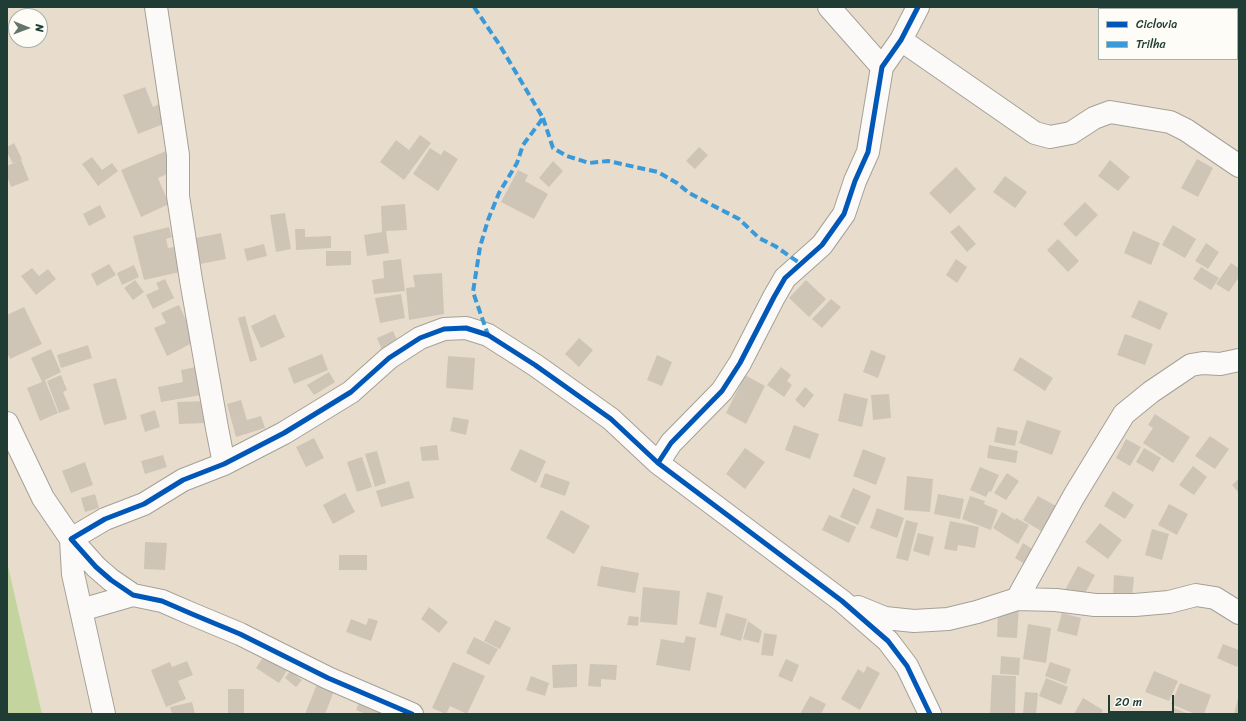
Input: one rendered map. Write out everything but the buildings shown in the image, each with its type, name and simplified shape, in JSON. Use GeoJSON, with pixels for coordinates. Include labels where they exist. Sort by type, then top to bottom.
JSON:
{"type":"FeatureCollection","features":[{"type":"Feature","properties":{"kind":"street"},"geometry":{"type":"LineString","coordinates":[[156,7],[178,155],[180,204],[201,339],[224,464]]}},
{"type":"Feature","properties":{"kind":"street"},"geometry":{"type":"LineString","coordinates":[[829,7],[882,67]]}},
{"type":"Feature","properties":{"kind":"street"},"geometry":{"type":"LineString","coordinates":[[658,463],[671,443],[722,391],[740,363],[785,278],[822,245],[844,214],[855,181],[868,152],[882,67],[901,40],[918,7]]}},
{"type":"Feature","properties":{"kind":"street"},"geometry":{"type":"LineString","coordinates":[[901,40],[1035,133],[1050,137],[1071,133],[1094,118],[1110,112],[1170,122],[1186,130],[1239,166]]}},
{"type":"Feature","properties":{"kind":"street"},"geometry":{"type":"LineString","coordinates":[[71,539],[105,519],[144,504],[183,480],[224,464],[284,433],[351,392],[389,358],[420,338],[444,328],[466,328],[488,335],[570,389],[611,419],[658,463],[842,601],[888,641],[907,666],[930,714]]}},
{"type":"Feature","properties":{"kind":"street"},"geometry":{"type":"LineString","coordinates":[[1017,599],[1074,496],[1124,414],[1151,392],[1191,365],[1202,363],[1220,364],[1239,360]]}},
{"type":"Feature","properties":{"kind":"street"},"geometry":{"type":"LineString","coordinates":[[7,423],[43,498],[71,539],[96,567],[111,580],[133,595],[162,601],[240,634],[328,678],[412,714]]}},
{"type":"Feature","properties":{"kind":"street"},"geometry":{"type":"LineString","coordinates":[[71,539],[73,574],[104,714]]}},
{"type":"Feature","properties":{"kind":"street"},"geometry":{"type":"LineString","coordinates":[[81,610],[133,595]]}},
{"type":"Feature","properties":{"kind":"street"},"geometry":{"type":"LineString","coordinates":[[842,601],[885,618],[914,621],[948,619],[977,612],[1017,599],[1056,600],[1095,605],[1135,605],[1169,602],[1196,595],[1215,598],[1239,613]]}},
{"type":"Feature","properties":{"kind":"green space"},"geometry":{"type":"Polygon","coordinates":[[[7,562],[42,714],[7,714],[7,562]]]}},
{"type":"Feature","properties":{"kind":"marked path"},"geometry":{"type":"LineString","coordinates":[[474,7],[499,44],[543,118],[523,145],[517,163],[499,193],[488,220],[480,247],[473,292],[488,335]]}},
{"type":"Feature","properties":{"kind":"marked path"},"geometry":{"type":"LineString","coordinates":[[543,118],[553,148],[567,156],[589,163],[608,161],[658,172],[677,183],[689,193],[739,219],[759,238],[775,246],[801,264]]}},
{"type":"Feature","properties":{"kind":"cycle path"},"geometry":{"type":"LineString","coordinates":[[658,463],[671,443],[722,391],[740,363],[785,278],[822,245],[844,214],[855,181],[868,152],[882,67],[901,40],[918,7]]}},
{"type":"Feature","properties":{"kind":"cycle path"},"geometry":{"type":"LineString","coordinates":[[412,714],[328,678],[240,634],[162,601],[133,595],[111,580],[96,567],[71,539],[105,519],[144,504],[183,480],[224,464],[284,433],[351,392],[389,358],[420,338],[444,329],[466,328],[488,335],[535,365],[611,419],[658,463],[842,601],[888,641],[907,666],[930,714]]}}]}
